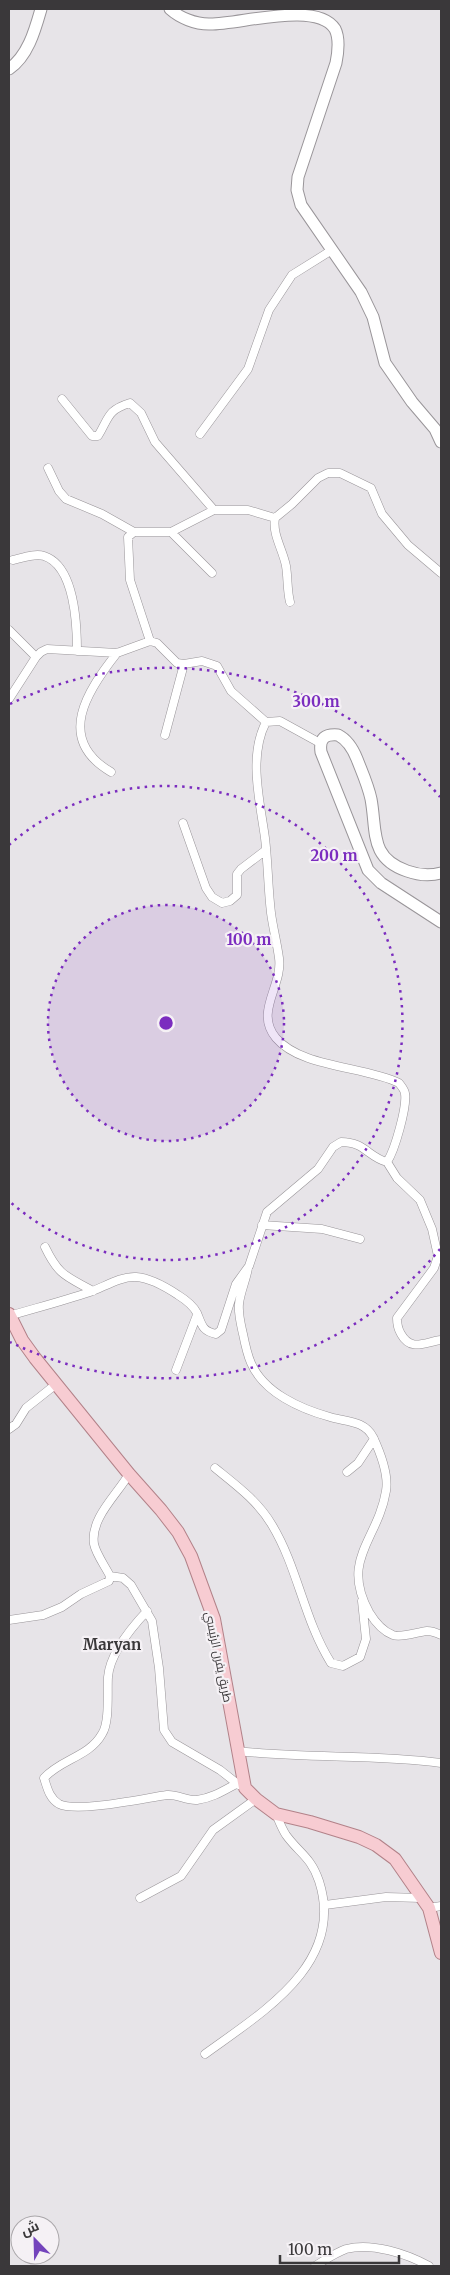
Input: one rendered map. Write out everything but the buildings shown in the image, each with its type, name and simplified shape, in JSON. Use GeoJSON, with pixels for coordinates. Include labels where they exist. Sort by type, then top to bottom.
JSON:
{"type":"FeatureCollection","features":[{"type":"Feature","properties":{"kind":"main road","name":"طريق يفرن الرئيسي"},"geometry":{"type":"LineString","coordinates":[[9,1315],[22,1340],[55,1385],[161,1510],[178,1532],[191,1556],[214,1620],[238,1751],[240,1786]]}},
{"type":"Feature","properties":{"kind":"main road"},"geometry":{"type":"LineString","coordinates":[[240,1786],[276,1814],[350,1834],[376,1845],[395,1859],[430,1904],[441,1953]]}},
{"type":"Feature","properties":{"kind":"street"},"geometry":{"type":"LineString","coordinates":[[9,69],[17,63],[25,51],[41,9]]}},
{"type":"Feature","properties":{"kind":"street"},"geometry":{"type":"LineString","coordinates":[[170,9],[187,20],[207,24],[235,23],[307,11],[332,25],[336,31],[338,49],[336,63],[304,153],[297,190],[301,205],[349,272],[373,317],[385,363],[412,402],[435,429],[441,442]]}},
{"type":"Feature","properties":{"kind":"street"},"geometry":{"type":"LineString","coordinates":[[200,434],[248,369],[269,310],[292,276],[332,250]]}},
{"type":"Feature","properties":{"kind":"street"},"geometry":{"type":"LineString","coordinates":[[62,399],[92,436],[98,436],[109,412],[119,406],[130,403],[141,413],[154,442],[214,510]]}},
{"type":"Feature","properties":{"kind":"street"},"geometry":{"type":"LineString","coordinates":[[48,468],[59,491],[66,499],[102,514],[134,532],[171,532],[214,510],[248,510],[274,518]]}},
{"type":"Feature","properties":{"kind":"street"},"geometry":{"type":"LineString","coordinates":[[274,518],[292,504],[318,478],[328,473],[340,473],[371,488],[382,514],[408,545],[441,573]]}},
{"type":"Feature","properties":{"kind":"street"},"geometry":{"type":"LineString","coordinates":[[274,518],[275,530],[286,564],[286,583],[290,602]]}},
{"type":"Feature","properties":{"kind":"street"},"geometry":{"type":"LineString","coordinates":[[134,532],[128,537],[127,546],[130,580],[150,641]]}},
{"type":"Feature","properties":{"kind":"street"},"geometry":{"type":"LineString","coordinates":[[171,532],[212,573]]}},
{"type":"Feature","properties":{"kind":"street"},"geometry":{"type":"LineString","coordinates":[[13,560],[43,556],[50,559],[59,568],[74,602],[77,652]]}},
{"type":"Feature","properties":{"kind":"street"},"geometry":{"type":"LineString","coordinates":[[9,630],[36,657]]}},
{"type":"Feature","properties":{"kind":"street"},"geometry":{"type":"LineString","coordinates":[[9,699],[36,657],[47,649],[117,653],[150,641],[157,643],[170,657],[184,664],[202,661],[217,666],[231,691],[266,722],[280,721],[320,743],[326,765],[368,870],[381,884],[441,922]]}},
{"type":"Feature","properties":{"kind":"street"},"geometry":{"type":"LineString","coordinates":[[111,772],[96,763],[87,751],[81,737],[79,725],[82,712],[101,674],[117,653]]}},
{"type":"Feature","properties":{"kind":"street"},"geometry":{"type":"LineString","coordinates":[[165,735],[184,664]]}},
{"type":"Feature","properties":{"kind":"street"},"geometry":{"type":"LineString","coordinates":[[266,722],[260,732],[257,773],[271,914],[280,961],[278,978],[267,1008],[270,1028],[278,1040],[293,1052],[400,1083],[405,1093],[405,1099],[399,1132],[387,1162]]}},
{"type":"Feature","properties":{"kind":"street"},"geometry":{"type":"LineString","coordinates":[[320,743],[326,736],[332,735],[342,737],[351,746],[367,783],[377,843],[381,854],[387,862],[412,873],[427,875],[441,873]]}},
{"type":"Feature","properties":{"kind":"street"},"geometry":{"type":"LineString","coordinates":[[183,823],[206,888],[212,897],[222,903],[230,901],[236,895],[240,869],[266,850]]}},
{"type":"Feature","properties":{"kind":"street"},"geometry":{"type":"LineString","coordinates":[[441,1340],[414,1345],[408,1343],[399,1330],[397,1318],[434,1268],[438,1256],[432,1228],[420,1200],[397,1178],[387,1162],[358,1144],[341,1142],[333,1147],[318,1168],[267,1212],[249,1266],[239,1305],[246,1345],[256,1372],[279,1395],[331,1418],[357,1422],[366,1427],[374,1440],[382,1462],[386,1491],[376,1527],[368,1540],[359,1566],[358,1589],[379,1627],[394,1636],[428,1631],[441,1635]]}},
{"type":"Feature","properties":{"kind":"street"},"geometry":{"type":"LineString","coordinates":[[262,1225],[322,1229],[360,1239]]}},
{"type":"Feature","properties":{"kind":"street"},"geometry":{"type":"LineString","coordinates":[[45,1248],[54,1266],[62,1275],[92,1291]]}},
{"type":"Feature","properties":{"kind":"street"},"geometry":{"type":"LineString","coordinates":[[9,1315],[92,1291],[124,1278],[136,1277],[149,1280],[189,1302],[202,1328],[216,1334],[221,1330],[236,1284],[249,1266]]}},
{"type":"Feature","properties":{"kind":"street"},"geometry":{"type":"LineString","coordinates":[[176,1370],[197,1315]]}},
{"type":"Feature","properties":{"kind":"street"},"geometry":{"type":"LineString","coordinates":[[9,1428],[16,1424],[26,1408],[55,1385]]}},
{"type":"Feature","properties":{"kind":"street"},"geometry":{"type":"LineString","coordinates":[[347,1472],[358,1463],[374,1440]]}},
{"type":"Feature","properties":{"kind":"street"},"geometry":{"type":"LineString","coordinates":[[215,1468],[253,1500],[272,1524],[290,1560],[309,1622],[330,1663],[343,1666],[360,1657],[366,1639],[362,1599]]}},
{"type":"Feature","properties":{"kind":"street"},"geometry":{"type":"LineString","coordinates":[[9,1620],[43,1615],[62,1607],[81,1594],[109,1581],[110,1576],[94,1545],[94,1530],[99,1517],[129,1474]]}},
{"type":"Feature","properties":{"kind":"street"},"geometry":{"type":"LineString","coordinates":[[110,1576],[123,1578],[131,1585],[147,1611],[152,1621],[159,1668],[164,1730],[172,1742],[220,1770],[240,1786],[218,1795],[195,1800],[169,1794],[106,1805],[81,1806],[60,1804],[50,1796],[44,1778],[52,1769],[91,1748],[103,1734],[106,1724],[108,1674],[113,1659],[134,1625],[147,1611]]}},
{"type":"Feature","properties":{"kind":"street"},"geometry":{"type":"LineString","coordinates":[[238,1751],[277,1756],[392,1758],[441,1763]]}},
{"type":"Feature","properties":{"kind":"street"},"geometry":{"type":"LineString","coordinates":[[140,1898],[180,1876],[214,1830],[256,1799]]}},
{"type":"Feature","properties":{"kind":"street"},"geometry":{"type":"LineString","coordinates":[[205,2054],[280,1998],[306,1967],[320,1938],[325,1905],[319,1880],[310,1860],[286,1835],[276,1814]]}},
{"type":"Feature","properties":{"kind":"street"},"geometry":{"type":"LineString","coordinates":[[325,1905],[386,1896],[430,1904]]}},
{"type":"Feature","properties":{"kind":"street"},"geometry":{"type":"LineString","coordinates":[[315,2266],[334,2254],[354,2247],[404,2253],[429,2266]]}},
{"type":"Feature","properties":{"kind":"district","name":"Maryan"},"geometry":{"type":"Point","coordinates":[112,1644]}}]}
